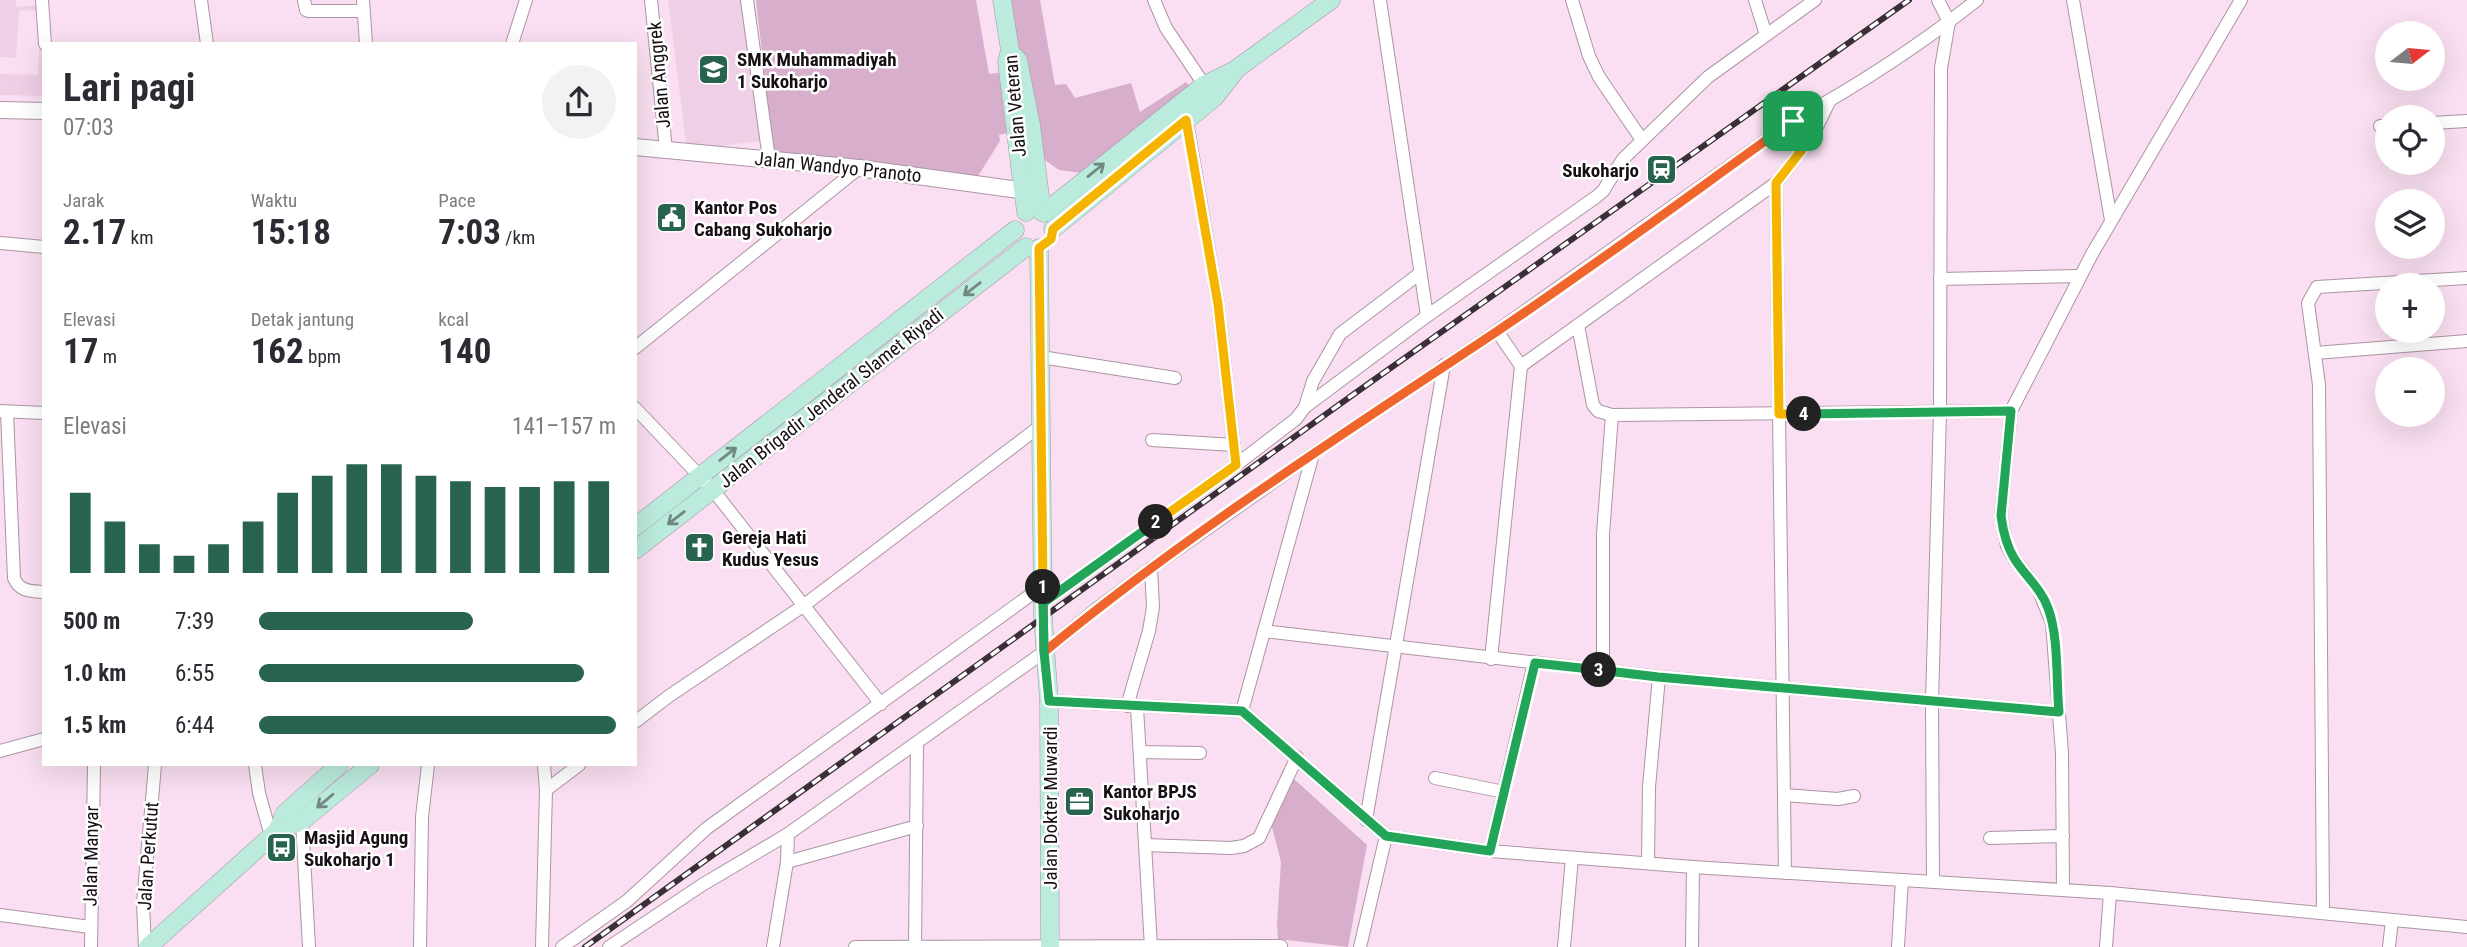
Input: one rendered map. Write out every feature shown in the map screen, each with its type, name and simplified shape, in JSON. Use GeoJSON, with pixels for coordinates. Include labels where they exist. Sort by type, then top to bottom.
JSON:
{"type":"FeatureCollection","features":[{"type":"Feature","properties":{"kind":"main road","name":"Jalan Veteran"},"geometry":{"type":"LineString","coordinates":[[1002,0],[1010,50],[1007,71],[1037,212]]}},
{"type":"Feature","properties":{"kind":"main road"},"geometry":{"type":"LineString","coordinates":[[1053,229],[1186,120],[1209,91],[1331,0]]}},
{"type":"Feature","properties":{"kind":"main road"},"geometry":{"type":"LineString","coordinates":[[1037,212],[1051,221],[1053,229],[1051,239],[1032,248],[1018,240],[1015,230],[1018,219],[1037,212],[1183,101],[1209,91]]}},
{"type":"Feature","properties":{"kind":"main road","name":"Jalan Brigadir Jenderal Slamet Riyadi"},"geometry":{"type":"LineString","coordinates":[[638,537],[701,476],[1015,230]]}},
{"type":"Feature","properties":{"kind":"main road","name":"Jalan Brigadir Jenderal Slamet Riyadi"},"geometry":{"type":"LineString","coordinates":[[638,537],[713,490],[1032,248]]}},
{"type":"Feature","properties":{"kind":"main road","name":"Jalan Dokter Muwardi"},"geometry":{"type":"LineString","coordinates":[[1032,248],[1041,357],[1039,427],[1044,652],[1049,701],[1050,946]]}},
{"type":"Feature","properties":{"kind":"main road"},"geometry":{"type":"LineString","coordinates":[[274,833],[285,813],[339,766]]}},
{"type":"Feature","properties":{"kind":"main road"},"geometry":{"type":"LineString","coordinates":[[146,947],[274,833],[302,821],[369,766]]}},
{"type":"Feature","properties":{"kind":"street"},"geometry":{"type":"LineString","coordinates":[[42,0],[45,42]]}},
{"type":"Feature","properties":{"kind":"street"},"geometry":{"type":"LineString","coordinates":[[201,0],[207,42]]}},
{"type":"Feature","properties":{"kind":"street"},"geometry":{"type":"LineString","coordinates":[[304,0],[306,10],[309,11],[363,5],[366,42]]}},
{"type":"Feature","properties":{"kind":"street"},"geometry":{"type":"LineString","coordinates":[[513,42],[526,0]]}},
{"type":"Feature","properties":{"kind":"street","name":"Jalan Anggrek"},"geometry":{"type":"LineString","coordinates":[[651,0],[666,150]]}},
{"type":"Feature","properties":{"kind":"street"},"geometry":{"type":"LineString","coordinates":[[747,0],[769,159]]}},
{"type":"Feature","properties":{"kind":"street"},"geometry":{"type":"LineString","coordinates":[[1154,0],[1166,28],[1209,91]]}},
{"type":"Feature","properties":{"kind":"street"},"geometry":{"type":"LineString","coordinates":[[1380,0],[1427,316]]}},
{"type":"Feature","properties":{"kind":"street"},"geometry":{"type":"LineString","coordinates":[[1572,0],[1598,77],[1642,140]]}},
{"type":"Feature","properties":{"kind":"street"},"geometry":{"type":"LineString","coordinates":[[1755,0],[1766,35]]}},
{"type":"Feature","properties":{"kind":"street"},"geometry":{"type":"LineString","coordinates":[[562,947],[626,901],[707,828],[881,704],[1236,465],[1296,419],[1305,407],[1427,316],[1596,197],[1603,191],[1623,159],[1708,77],[1815,0]]}},
{"type":"Feature","properties":{"kind":"street"},"geometry":{"type":"LineString","coordinates":[[1933,882],[1932,702],[1940,412],[1941,68],[1949,22],[1938,0]]}},
{"type":"Feature","properties":{"kind":"street"},"geometry":{"type":"LineString","coordinates":[[617,945],[702,885],[788,834],[1044,652],[1151,568],[1313,454],[1497,331],[1793,121],[1829,102],[1949,22],[1977,0]]}},
{"type":"Feature","properties":{"kind":"street"},"geometry":{"type":"LineString","coordinates":[[2073,0],[2111,220]]}},
{"type":"Feature","properties":{"kind":"street"},"geometry":{"type":"LineString","coordinates":[[2063,890],[2063,766],[2052,623],[2048,607],[2039,591],[2015,560],[2003,532],[2001,516],[2011,411],[2111,220],[2241,0]]}},
{"type":"Feature","properties":{"kind":"street"},"geometry":{"type":"LineString","coordinates":[[1183,101],[1218,304],[1236,465]]}},
{"type":"Feature","properties":{"kind":"street"},"geometry":{"type":"LineString","coordinates":[[1521,366],[1776,183],[1812,137],[1829,102]]}},
{"type":"Feature","properties":{"kind":"street"},"geometry":{"type":"LineString","coordinates":[[0,110],[42,111]]}},
{"type":"Feature","properties":{"kind":"street"},"geometry":{"type":"LineString","coordinates":[[1793,121],[1809,123],[1812,137]]}},
{"type":"Feature","properties":{"kind":"street"},"geometry":{"type":"LineString","coordinates":[[2445,122],[2467,121]]}},
{"type":"Feature","properties":{"kind":"street","name":"Jalan Wandyo Pranoto"},"geometry":{"type":"LineString","coordinates":[[640,150],[666,150],[859,168],[1032,192]]}},
{"type":"Feature","properties":{"kind":"street"},"geometry":{"type":"LineString","coordinates":[[637,346],[859,168]]}},
{"type":"Feature","properties":{"kind":"street"},"geometry":{"type":"LineString","coordinates":[[1776,183],[1785,873]]}},
{"type":"Feature","properties":{"kind":"street"},"geometry":{"type":"LineString","coordinates":[[0,243],[42,247]]}},
{"type":"Feature","properties":{"kind":"street"},"geometry":{"type":"LineString","coordinates":[[1305,407],[1313,381],[1340,334],[1419,274]]}},
{"type":"Feature","properties":{"kind":"street"},"geometry":{"type":"LineString","coordinates":[[1940,279],[2080,276]]}},
{"type":"Feature","properties":{"kind":"street"},"geometry":{"type":"LineString","coordinates":[[2323,912],[2319,413],[2308,303],[2317,287],[2467,278]]}},
{"type":"Feature","properties":{"kind":"street"},"geometry":{"type":"LineString","coordinates":[[1578,326],[1593,405],[1598,411],[1612,415],[2011,411]]}},
{"type":"Feature","properties":{"kind":"street"},"geometry":{"type":"LineString","coordinates":[[1491,659],[1521,366],[1497,331]]}},
{"type":"Feature","properties":{"kind":"street"},"geometry":{"type":"LineString","coordinates":[[2315,353],[2467,341]]}},
{"type":"Feature","properties":{"kind":"street"},"geometry":{"type":"LineString","coordinates":[[1041,357],[1175,378]]}},
{"type":"Feature","properties":{"kind":"street"},"geometry":{"type":"LineString","coordinates":[[1366,820],[1444,365]]}},
{"type":"Feature","properties":{"kind":"street"},"geometry":{"type":"LineString","coordinates":[[637,410],[713,490],[881,704]]}},
{"type":"Feature","properties":{"kind":"street"},"geometry":{"type":"LineString","coordinates":[[42,413],[4,412],[14,578],[24,590],[42,592]]}},
{"type":"Feature","properties":{"kind":"street"},"geometry":{"type":"LineString","coordinates":[[1603,670],[1604,534],[1612,415]]}},
{"type":"Feature","properties":{"kind":"street"},"geometry":{"type":"LineString","coordinates":[[637,720],[803,606],[1039,427]]}},
{"type":"Feature","properties":{"kind":"street"},"geometry":{"type":"LineString","coordinates":[[1152,440],[1234,445]]}},
{"type":"Feature","properties":{"kind":"street"},"geometry":{"type":"LineString","coordinates":[[1242,711],[1313,454]]}},
{"type":"Feature","properties":{"kind":"street"},"geometry":{"type":"LineString","coordinates":[[1151,568],[1153,607],[1132,707],[1140,752],[1151,946]]}},
{"type":"Feature","properties":{"kind":"street"},"geometry":{"type":"LineString","coordinates":[[1264,631],[1658,677],[2059,712]]}},
{"type":"Feature","properties":{"kind":"street"},"geometry":{"type":"LineString","coordinates":[[1490,851],[1535,663]]}},
{"type":"Feature","properties":{"kind":"street"},"geometry":{"type":"LineString","coordinates":[[1648,862],[1649,787],[1658,677]]}},
{"type":"Feature","properties":{"kind":"street"},"geometry":{"type":"LineString","coordinates":[[1049,701],[1242,711],[1386,836],[1490,851],[1572,858],[2110,893],[2467,927]]}},
{"type":"Feature","properties":{"kind":"street"},"geometry":{"type":"LineString","coordinates":[[0,751],[42,740]]}},
{"type":"Feature","properties":{"kind":"street"},"geometry":{"type":"LineString","coordinates":[[915,947],[917,743]]}},
{"type":"Feature","properties":{"kind":"street"},"geometry":{"type":"LineString","coordinates":[[1140,752],[1200,753]]}},
{"type":"Feature","properties":{"kind":"street"},"geometry":{"type":"LineString","coordinates":[[1145,845],[1231,848],[1244,846],[1259,838],[1297,757]]}},
{"type":"Feature","properties":{"kind":"street","name":"Jalan Manyar"},"geometry":{"type":"LineString","coordinates":[[91,947],[94,766]]}},
{"type":"Feature","properties":{"kind":"street","name":"Jalan Perkutut"},"geometry":{"type":"LineString","coordinates":[[146,947],[143,903],[155,766]]}},
{"type":"Feature","properties":{"kind":"street"},"geometry":{"type":"LineString","coordinates":[[255,766],[258,793],[274,833]]}},
{"type":"Feature","properties":{"kind":"street"},"geometry":{"type":"LineString","coordinates":[[420,947],[422,817],[428,766]]}},
{"type":"Feature","properties":{"kind":"street"},"geometry":{"type":"LineString","coordinates":[[542,947],[546,790],[544,766]]}},
{"type":"Feature","properties":{"kind":"street"},"geometry":{"type":"LineString","coordinates":[[546,790],[578,766]]}},
{"type":"Feature","properties":{"kind":"street"},"geometry":{"type":"LineString","coordinates":[[1435,778],[1504,792]]}},
{"type":"Feature","properties":{"kind":"street"},"geometry":{"type":"LineString","coordinates":[[1784,795],[1838,799],[1854,796]]}},
{"type":"Feature","properties":{"kind":"street"},"geometry":{"type":"LineString","coordinates":[[302,821],[309,947]]}},
{"type":"Feature","properties":{"kind":"street"},"geometry":{"type":"LineString","coordinates":[[787,862],[917,826]]}},
{"type":"Feature","properties":{"kind":"street"},"geometry":{"type":"LineString","coordinates":[[773,947],[787,862],[788,834]]}},
{"type":"Feature","properties":{"kind":"street"},"geometry":{"type":"LineString","coordinates":[[1360,947],[1386,836]]}},
{"type":"Feature","properties":{"kind":"street"},"geometry":{"type":"LineString","coordinates":[[1990,838],[2063,836]]}},
{"type":"Feature","properties":{"kind":"street"},"geometry":{"type":"LineString","coordinates":[[1564,947],[1572,858]]}},
{"type":"Feature","properties":{"kind":"street"},"geometry":{"type":"LineString","coordinates":[[1692,947],[1693,867]]}},
{"type":"Feature","properties":{"kind":"street"},"geometry":{"type":"LineString","coordinates":[[1898,947],[1902,880]]}},
{"type":"Feature","properties":{"kind":"street"},"geometry":{"type":"LineString","coordinates":[[2106,947],[2110,893]]}},
{"type":"Feature","properties":{"kind":"street"},"geometry":{"type":"LineString","coordinates":[[0,915],[90,927]]}},
{"type":"Feature","properties":{"kind":"street"},"geometry":{"type":"LineString","coordinates":[[2389,947],[2392,920]]}},
{"type":"Feature","properties":{"kind":"street"},"geometry":{"type":"LineString","coordinates":[[855,947],[1281,946]]}},
{"type":"Feature","properties":{"kind":"shaded area"},"geometry":{"type":"Polygon","coordinates":[[[0,0],[15,0],[17,7],[40,5],[40,0],[44,0],[48,42],[42,42],[42,96],[0,95],[0,74],[38,75],[41,11],[19,10],[16,58],[0,57],[0,0]]]}},
{"type":"Feature","properties":{"kind":"shaded area","name":"SMK Muhammadiyah 1 Sukoharjo"},"geometry":{"type":"Polygon","coordinates":[[[668,0],[741,0],[760,141],[687,150],[668,0]]]}},
{"type":"Feature","properties":{"kind":"shaded area"},"geometry":{"type":"Polygon","coordinates":[[[756,0],[976,0],[989,74],[1004,72],[1011,132],[999,135],[1000,141],[978,176],[774,159],[756,0]]]}},
{"type":"Feature","properties":{"kind":"shaded area"},"geometry":{"type":"Polygon","coordinates":[[[1005,0],[1040,0],[1055,85],[1066,84],[1075,98],[1131,83],[1140,112],[1186,82],[1198,96],[1082,173],[1059,170],[1039,156],[1005,0]]]}},
{"type":"Feature","properties":{"kind":"shaded area"},"geometry":{"type":"Polygon","coordinates":[[[1283,769],[1367,845],[1348,947],[1278,939],[1281,862],[1268,811],[1283,769]]]}},
{"type":"Feature","properties":{"kind":"railway"},"geometry":{"type":"LineString","coordinates":[[585,947],[1354,394],[1909,0]]}},
{"type":"Feature","properties":{"kind":"place","name":"SMK Muhammadiyah 1 Sukoharjo"},"geometry":{"type":"Point","coordinates":[714,70]}},
{"type":"Feature","properties":{"kind":"place","name":"Sukoharjo"},"geometry":{"type":"Point","coordinates":[1662,170]}},
{"type":"Feature","properties":{"kind":"place","name":"Kantor Pos Cabang Sukoharjo"},"geometry":{"type":"Point","coordinates":[671,218]}},
{"type":"Feature","properties":{"kind":"place","name":"Gereja Hati Kudus Yesus"},"geometry":{"type":"Point","coordinates":[699,548]}},
{"type":"Feature","properties":{"kind":"place","name":"Kantor BPJS Sukoharjo"},"geometry":{"type":"Point","coordinates":[1080,802]}},
{"type":"Feature","properties":{"kind":"place","name":"Masjid Agung Sukoharjo 1"},"geometry":{"type":"Point","coordinates":[281,848]}},
{"type":"Feature","properties":{"kind":"route"},"geometry":{"type":"LineString","coordinates":[[1793,121],[1497,331],[1313,454],[1151,568],[1044,652],[1043,603],[1042,511],[1039,427],[1039,248],[1051,239],[1053,229],[1186,120],[1218,304],[1236,465],[1043,603],[1043,618],[1044,652],[1049,701],[1242,711],[1386,836],[1490,851],[1535,663],[1658,677],[2059,712],[2052,623],[2048,607],[2015,560],[2003,532],[2001,516],[2011,411],[1779,414],[1776,183],[1812,137],[1809,123],[1804,120],[1793,121]]}}]}
